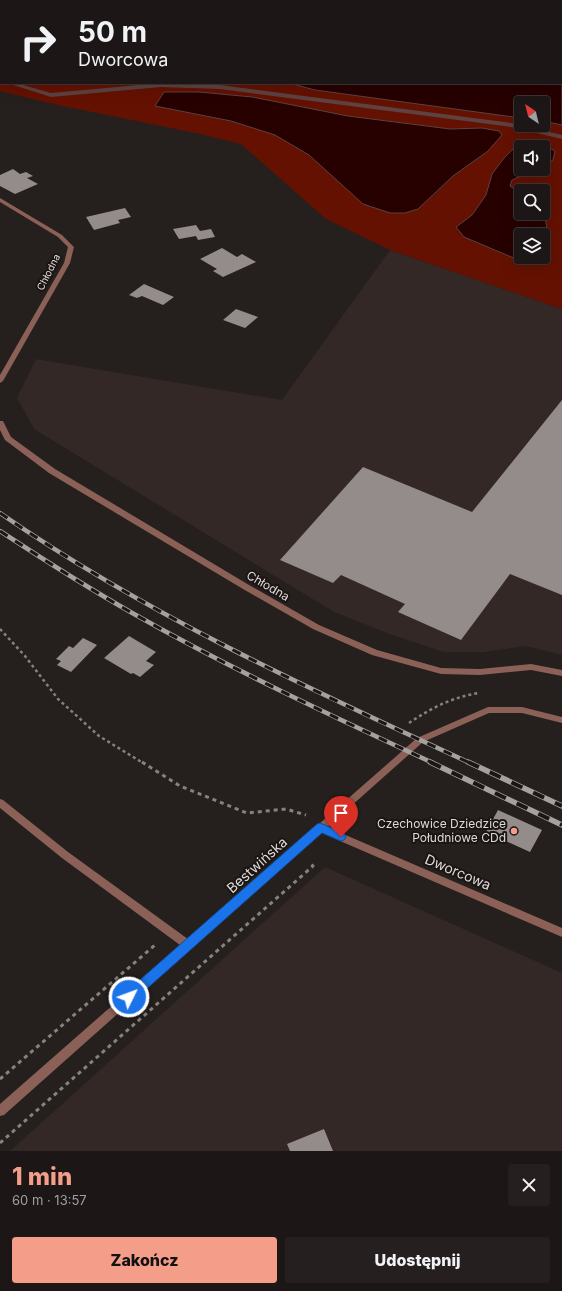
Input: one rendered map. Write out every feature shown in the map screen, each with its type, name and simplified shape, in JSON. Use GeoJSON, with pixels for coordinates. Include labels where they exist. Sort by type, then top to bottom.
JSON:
{"type":"FeatureCollection","features":[{"type":"Feature","properties":{"kind":"street","name":"Chłodna"},"geometry":{"type":"LineString","coordinates":[[0,200],[60,236],[71,247],[68,263],[0,381]]}},
{"type":"Feature","properties":{"kind":"street","name":"Chłodna"},"geometry":{"type":"LineString","coordinates":[[0,422],[8,438],[52,471],[316,627],[375,653],[441,671],[480,672],[531,667],[562,673]]}},
{"type":"Feature","properties":{"kind":"street","name":"Bestwińska"},"geometry":{"type":"LineString","coordinates":[[0,1111],[420,740],[488,710],[522,710],[547,715],[562,720]]}},
{"type":"Feature","properties":{"kind":"street"},"geometry":{"type":"LineString","coordinates":[[0,803],[65,855],[188,945]]}},
{"type":"Feature","properties":{"kind":"street","name":"Dworcowa"},"geometry":{"type":"LineString","coordinates":[[324,824],[562,933]]}},
{"type":"Feature","properties":{"kind":"path"},"geometry":{"type":"LineString","coordinates":[[0,629],[25,656],[58,699],[99,736],[180,786],[247,813],[286,809],[324,824]]}},
{"type":"Feature","properties":{"kind":"shaded area"},"geometry":{"type":"Polygon","coordinates":[[[0,84],[293,84],[315,90],[514,117],[514,132],[550,132],[550,122],[562,125],[562,309],[390,250],[326,219],[241,144],[200,134],[53,104],[0,91],[0,84]],[[199,92],[156,106],[245,125],[287,141],[322,165],[363,204],[432,197],[453,176],[488,151],[482,128],[450,129],[348,116],[252,97],[199,92]]]}},
{"type":"Feature","properties":{"kind":"shaded area"},"geometry":{"type":"Polygon","coordinates":[[[293,84],[562,84],[562,125],[550,122],[550,96],[514,96],[514,117],[315,90],[293,84]]]}},
{"type":"Feature","properties":{"kind":"shaded area"},"geometry":{"type":"Polygon","coordinates":[[[164,92],[199,92],[252,97],[348,116],[450,129],[482,128],[499,131],[502,135],[488,151],[453,176],[418,209],[405,213],[390,213],[363,204],[309,155],[275,135],[231,121],[155,106],[164,92]]]}},
{"type":"Feature","properties":{"kind":"shaded area"},"geometry":{"type":"Polygon","coordinates":[[[514,148],[514,176],[521,176],[512,180],[510,186],[514,189],[514,220],[546,220],[547,228],[514,228],[514,258],[464,237],[456,227],[472,215],[486,195],[492,174],[514,148]]]}},
{"type":"Feature","properties":{"kind":"shaded area"},"geometry":{"type":"Polygon","coordinates":[[[550,148],[555,151],[553,160],[550,162],[550,148]]]}},
{"type":"Feature","properties":{"kind":"shaded area"},"geometry":{"type":"Polygon","coordinates":[[[390,250],[562,309],[562,655],[526,646],[484,652],[444,652],[392,635],[334,612],[34,429],[17,398],[36,359],[282,400],[390,250]]]}},
{"type":"Feature","properties":{"kind":"shaded area"},"geometry":{"type":"Polygon","coordinates":[[[325,867],[562,973],[562,1151],[10,1151],[325,867]]]}},
{"type":"Feature","properties":{"kind":"building"},"geometry":{"type":"Polygon","coordinates":[[[13,169],[20,174],[26,172],[33,176],[27,178],[38,184],[15,194],[0,186],[0,175],[13,169]]]}},
{"type":"Feature","properties":{"kind":"building"},"geometry":{"type":"Polygon","coordinates":[[[125,208],[131,217],[118,220],[120,223],[94,230],[86,217],[125,208]]]}},
{"type":"Feature","properties":{"kind":"building"},"geometry":{"type":"Polygon","coordinates":[[[196,225],[200,231],[211,229],[215,237],[198,240],[196,236],[179,239],[173,229],[196,225]]]}},
{"type":"Feature","properties":{"kind":"building"},"geometry":{"type":"Polygon","coordinates":[[[222,248],[237,257],[242,254],[256,262],[223,277],[213,271],[217,269],[200,259],[222,248]]]}},
{"type":"Feature","properties":{"kind":"building"},"geometry":{"type":"Polygon","coordinates":[[[144,284],[174,297],[163,305],[142,296],[137,298],[129,295],[144,284]]]}},
{"type":"Feature","properties":{"kind":"building"},"geometry":{"type":"Polygon","coordinates":[[[236,309],[258,317],[245,328],[223,320],[236,309]]]}},
{"type":"Feature","properties":{"kind":"building"},"geometry":{"type":"Polygon","coordinates":[[[562,400],[562,595],[510,574],[461,640],[398,612],[405,604],[341,575],[333,583],[280,560],[363,467],[472,512],[562,400]]]}},
{"type":"Feature","properties":{"kind":"building"},"geometry":{"type":"Polygon","coordinates":[[[129,636],[156,652],[146,661],[154,665],[140,677],[133,673],[131,674],[104,658],[129,636]]]}},
{"type":"Feature","properties":{"kind":"building"},"geometry":{"type":"Polygon","coordinates":[[[83,638],[97,645],[71,672],[57,665],[61,661],[56,659],[69,646],[73,648],[83,638]]]}},
{"type":"Feature","properties":{"kind":"building","name":"Czechowice Dziedzice Południowe CDd"},"geometry":{"type":"Polygon","coordinates":[[[498,810],[542,830],[530,852],[486,832],[498,810]]]}},
{"type":"Feature","properties":{"kind":"building"},"geometry":{"type":"Polygon","coordinates":[[[324,1129],[333,1151],[290,1151],[287,1144],[324,1129]]]}},
{"type":"Feature","properties":{"kind":"waterway"},"geometry":{"type":"LineString","coordinates":[[13,84],[51,95],[161,85],[220,87],[511,125],[562,137]]}},
{"type":"Feature","properties":{"kind":"railway"},"geometry":{"type":"LineString","coordinates":[[0,513],[56,550],[170,617],[289,678],[470,763]]}},
{"type":"Feature","properties":{"kind":"railway"},"geometry":{"type":"LineString","coordinates":[[0,531],[83,584],[207,654],[282,692],[433,763]]}},
{"type":"Feature","properties":{"kind":"railway"},"geometry":{"type":"LineString","coordinates":[[430,762],[562,825]]}},
{"type":"Feature","properties":{"kind":"railway"},"geometry":{"type":"LineString","coordinates":[[468,762],[562,806]]}},
{"type":"Feature","properties":{"kind":"place","name":"Czechowice Dziedzice Południowe CDd"},"geometry":{"type":"Point","coordinates":[514,831]}},
{"type":"Feature","properties":{"kind":"route"},"geometry":{"type":"LineString","coordinates":[[129,997],[320,828],[341,837]]}}]}
